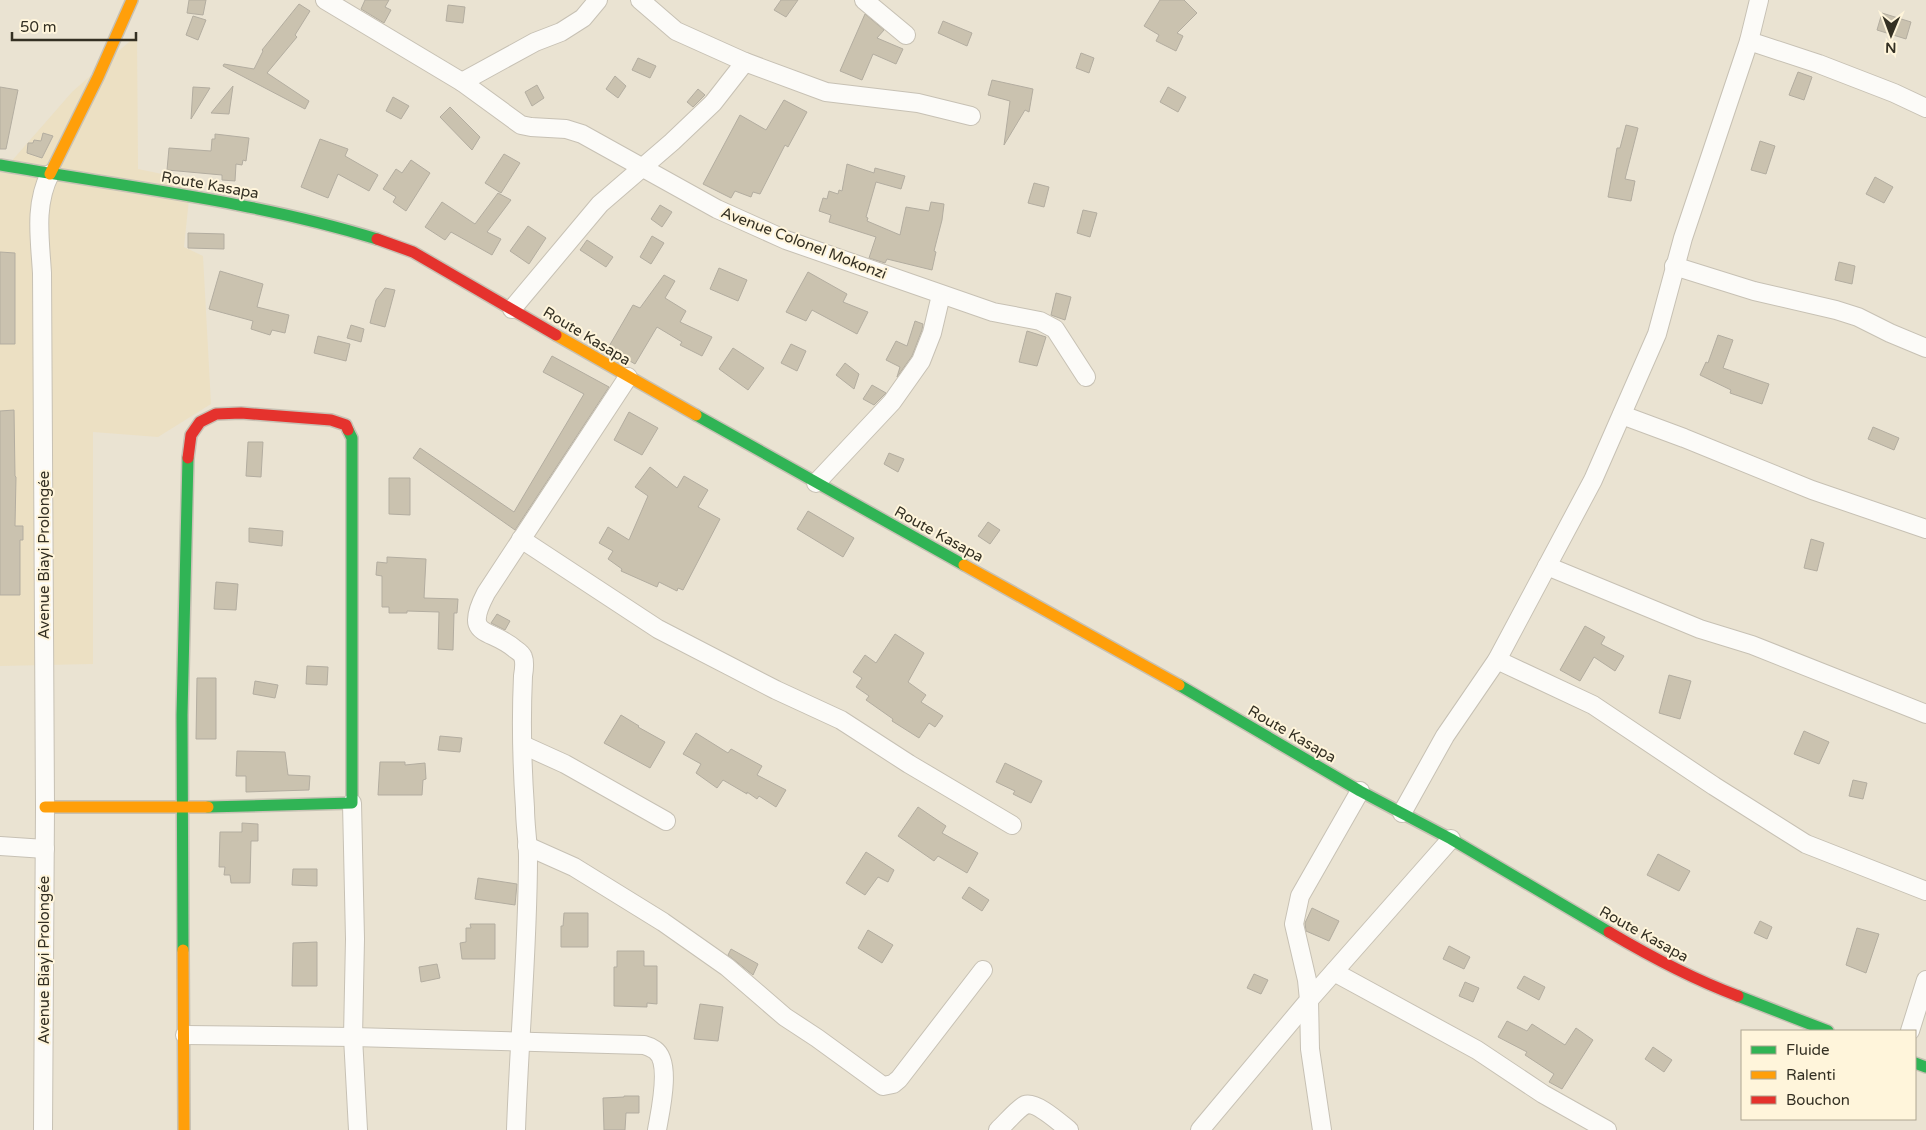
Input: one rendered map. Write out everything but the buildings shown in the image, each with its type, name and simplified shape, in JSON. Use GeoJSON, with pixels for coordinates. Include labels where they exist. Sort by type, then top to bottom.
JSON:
{"type":"FeatureCollection","features":[{"type":"Feature","properties":{"kind":"main road","name":"Avenue Biayi Prolongée"},"geometry":{"type":"LineString","coordinates":[[50,174],[98,77],[132,0]]}},
{"type":"Feature","properties":{"kind":"main road","name":"Route Kasapa"},"geometry":{"type":"LineString","coordinates":[[0,165],[228,202],[350,230],[387,241],[412,252],[628,378],[1201,697],[1360,791],[1451,839],[1592,923],[1703,983],[1825,1030]]}},
{"type":"Feature","properties":{"kind":"main road"},"geometry":{"type":"LineString","coordinates":[[45,807],[182,808],[352,803],[352,438],[346,425],[331,420],[242,413],[216,414],[200,422],[191,435],[188,460],[185,548],[182,704],[182,808],[185,1035],[184,1130]]}},
{"type":"Feature","properties":{"kind":"street","name":"Avenue Colonel Mokonzi"},"geometry":{"type":"LineString","coordinates":[[325,0],[462,82],[521,124],[531,127],[566,129],[574,132],[596,142],[717,210],[786,240],[993,312],[1040,321],[1056,330],[1086,377]]}},
{"type":"Feature","properties":{"kind":"street"},"geometry":{"type":"LineString","coordinates":[[462,82],[535,42],[561,32],[583,18],[598,0]]}},
{"type":"Feature","properties":{"kind":"street"},"geometry":{"type":"LineString","coordinates":[[640,0],[676,31],[745,62],[826,92],[918,104],[971,116]]}},
{"type":"Feature","properties":{"kind":"street"},"geometry":{"type":"LineString","coordinates":[[864,0],[906,35]]}},
{"type":"Feature","properties":{"kind":"street"},"geometry":{"type":"LineString","coordinates":[[1402,814],[1445,736],[1497,660],[1593,480],[1622,414],[1657,334],[1674,266],[1749,41],[1759,0]]}},
{"type":"Feature","properties":{"kind":"street"},"geometry":{"type":"LineString","coordinates":[[1749,41],[1819,64],[1894,92],[1926,108]]}},
{"type":"Feature","properties":{"kind":"street"},"geometry":{"type":"LineString","coordinates":[[512,309],[600,204],[672,142],[713,103],[745,62]]}},
{"type":"Feature","properties":{"kind":"street","name":"Avenue Biayi Prolongée"},"geometry":{"type":"LineString","coordinates":[[43,1130],[45,807],[42,273],[39,212],[42,189],[50,174]]}},
{"type":"Feature","properties":{"kind":"street"},"geometry":{"type":"LineString","coordinates":[[1674,266],[1754,291],[1858,317],[1926,348]]}},
{"type":"Feature","properties":{"kind":"street"},"geometry":{"type":"LineString","coordinates":[[816,482],[892,402],[921,362],[932,333],[941,295]]}},
{"type":"Feature","properties":{"kind":"street"},"geometry":{"type":"LineString","coordinates":[[516,1130],[519,1041],[526,951],[527,846],[524,808],[523,656],[513,647],[482,631],[476,621],[477,610],[521,539],[628,378]]}},
{"type":"Feature","properties":{"kind":"street"},"geometry":{"type":"LineString","coordinates":[[1622,414],[1812,490],[1926,529]]}},
{"type":"Feature","properties":{"kind":"street"},"geometry":{"type":"LineString","coordinates":[[521,539],[658,629],[776,690],[842,720],[909,764],[1012,825]]}},
{"type":"Feature","properties":{"kind":"street"},"geometry":{"type":"LineString","coordinates":[[1547,566],[1700,629],[1752,645],[1926,714]]}},
{"type":"Feature","properties":{"kind":"street"},"geometry":{"type":"LineString","coordinates":[[1497,660],[1593,705],[1714,786],[1806,844],[1926,891]]}},
{"type":"Feature","properties":{"kind":"street"},"geometry":{"type":"LineString","coordinates":[[524,745],[565,764],[666,822]]}},
{"type":"Feature","properties":{"kind":"street"},"geometry":{"type":"LineString","coordinates":[[1322,1130],[1310,1050],[1307,980],[1294,924],[1300,896],[1360,791]]}},
{"type":"Feature","properties":{"kind":"street"},"geometry":{"type":"LineString","coordinates":[[352,803],[355,939],[353,1037],[358,1130]]}},
{"type":"Feature","properties":{"kind":"street"},"geometry":{"type":"LineString","coordinates":[[1200,1130],[1309,1000],[1451,839]]}},
{"type":"Feature","properties":{"kind":"street"},"geometry":{"type":"LineString","coordinates":[[0,846],[45,848]]}},
{"type":"Feature","properties":{"kind":"street"},"geometry":{"type":"LineString","coordinates":[[527,846],[574,867],[663,922],[727,967],[786,1017],[883,1086],[893,1084],[899,1078],[983,970]]}},
{"type":"Feature","properties":{"kind":"street"},"geometry":{"type":"LineString","coordinates":[[1334,972],[1477,1050],[1543,1094],[1607,1130]]}},
{"type":"Feature","properties":{"kind":"street"},"geometry":{"type":"LineString","coordinates":[[1910,1030],[1926,980]]}},
{"type":"Feature","properties":{"kind":"street"},"geometry":{"type":"LineString","coordinates":[[185,1035],[353,1037],[644,1045],[656,1050],[661,1058],[664,1078],[657,1130]]}},
{"type":"Feature","properties":{"kind":"street"},"geometry":{"type":"LineString","coordinates":[[998,1130],[1025,1105],[1031,1104],[1069,1130]]}},
{"type":"Feature","properties":{"kind":"shaded area"},"geometry":{"type":"Polygon","coordinates":[[[137,35],[138,169],[191,180],[184,247],[203,256],[211,404],[158,437],[93,432],[93,664],[0,666],[0,162],[10,163],[72,92],[137,35]]]}},
{"type":"Feature","properties":{"kind":"traffic: fast"},"geometry":{"type":"LineString","coordinates":[[0,165],[190,196],[284,214],[377,239]]}},
{"type":"Feature","properties":{"kind":"traffic: fast"},"geometry":{"type":"LineString","coordinates":[[696,415],[964,565]]}},
{"type":"Feature","properties":{"kind":"traffic: fast"},"geometry":{"type":"LineString","coordinates":[[208,807],[352,803],[352,438],[348,430]]}},
{"type":"Feature","properties":{"kind":"traffic: fast"},"geometry":{"type":"LineString","coordinates":[[183,950],[182,715],[188,458]]}},
{"type":"Feature","properties":{"kind":"traffic: fast"},"geometry":{"type":"LineString","coordinates":[[1179,685],[1360,791],[1451,839],[1609,932]]}},
{"type":"Feature","properties":{"kind":"traffic: fast"},"geometry":{"type":"LineString","coordinates":[[1738,996],[1825,1030]]}},
{"type":"Feature","properties":{"kind":"traffic: fast"},"geometry":{"type":"LineString","coordinates":[[1916,1063],[1926,1067]]}},
{"type":"Feature","properties":{"kind":"traffic: slow"},"geometry":{"type":"LineString","coordinates":[[50,174],[98,77],[132,0]]}},
{"type":"Feature","properties":{"kind":"traffic: slow"},"geometry":{"type":"LineString","coordinates":[[556,335],[696,415]]}},
{"type":"Feature","properties":{"kind":"traffic: slow"},"geometry":{"type":"LineString","coordinates":[[964,565],[1179,685]]}},
{"type":"Feature","properties":{"kind":"traffic: slow"},"geometry":{"type":"LineString","coordinates":[[45,807],[208,807]]}},
{"type":"Feature","properties":{"kind":"traffic: slow"},"geometry":{"type":"LineString","coordinates":[[183,950],[184,1130]]}},
{"type":"Feature","properties":{"kind":"traffic: jam"},"geometry":{"type":"LineString","coordinates":[[377,239],[413,252],[556,335]]}},
{"type":"Feature","properties":{"kind":"traffic: jam"},"geometry":{"type":"LineString","coordinates":[[188,458],[191,435],[200,422],[216,414],[241,413],[331,420],[346,425],[348,430]]}},
{"type":"Feature","properties":{"kind":"traffic: jam"},"geometry":{"type":"LineString","coordinates":[[1609,932],[1672,967],[1738,996]]}}]}
